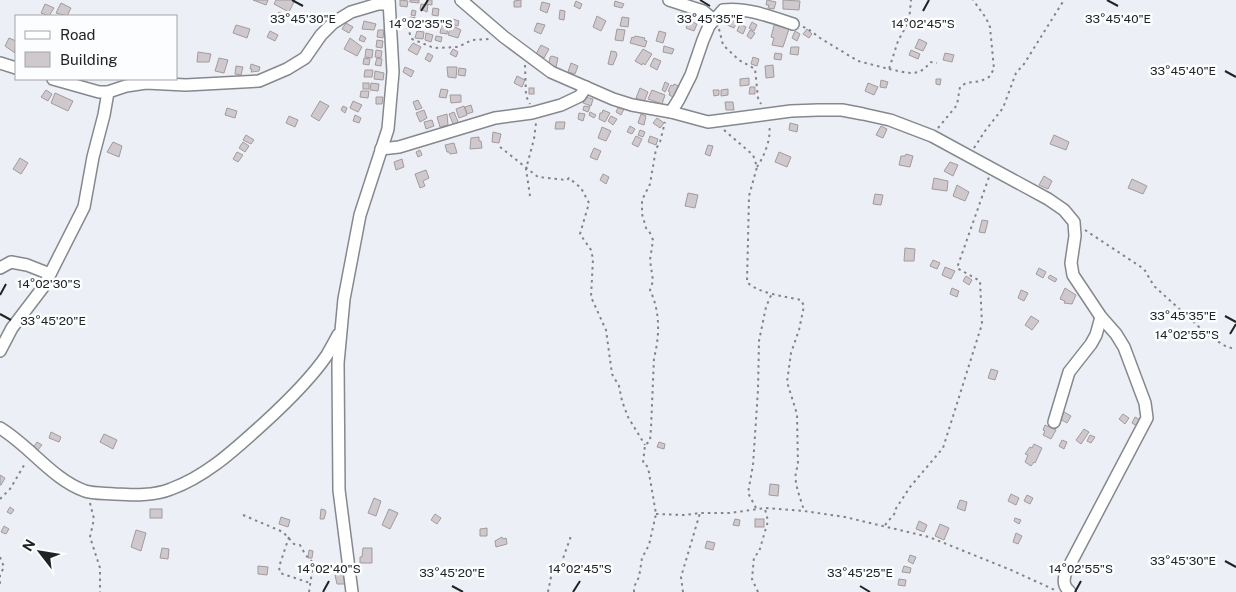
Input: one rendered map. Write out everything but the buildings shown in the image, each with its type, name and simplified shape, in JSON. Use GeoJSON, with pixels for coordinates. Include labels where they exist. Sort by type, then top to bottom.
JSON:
{"type":"FeatureCollection","features":[{"type":"Feature","properties":{"kind":"street"},"geometry":{"type":"LineString","coordinates":[[461,0],[504,37],[551,72],[613,99],[708,122],[766,114],[818,110],[842,110],[890,120],[932,136],[1048,199],[1064,210],[1074,222],[1075,236],[1071,263],[1073,275],[1124,347],[1145,403],[1147,418],[1066,572],[1062,590]]}},
{"type":"Feature","properties":{"kind":"street"},"geometry":{"type":"LineString","coordinates":[[669,0],[703,11],[714,20]]}},
{"type":"Feature","properties":{"kind":"street"},"geometry":{"type":"LineString","coordinates":[[57,80],[99,92],[108,92],[126,86],[146,83],[186,85],[259,81],[287,69],[305,58],[321,35],[333,23],[351,12],[389,2],[393,72],[388,129],[360,215],[340,331],[337,397],[339,490],[352,592]]}},
{"type":"Feature","properties":{"kind":"street"},"geometry":{"type":"LineString","coordinates":[[671,112],[691,75],[709,26],[723,10],[731,9],[763,14],[793,24]]}},
{"type":"Feature","properties":{"kind":"street"},"geometry":{"type":"LineString","coordinates":[[0,63],[15,68]]}},
{"type":"Feature","properties":{"kind":"street"},"geometry":{"type":"LineString","coordinates":[[381,149],[399,147],[495,118],[532,113],[571,101],[580,96],[586,87]]}},
{"type":"Feature","properties":{"kind":"street"},"geometry":{"type":"LineString","coordinates":[[0,351],[12,328],[33,303],[50,274],[84,207],[108,92]]}},
{"type":"Feature","properties":{"kind":"street"},"geometry":{"type":"LineString","coordinates":[[0,268],[11,262],[27,265],[50,274]]}},
{"type":"Feature","properties":{"kind":"street"},"geometry":{"type":"LineString","coordinates":[[1054,422],[1069,372],[1091,344],[1096,335],[1101,317]]}},
{"type":"Feature","properties":{"kind":"street"},"geometry":{"type":"LineString","coordinates":[[0,428],[65,480],[86,492],[129,495],[154,494],[170,490],[208,470],[236,449],[276,412],[307,381],[328,354],[340,331]]}},
{"type":"Feature","properties":{"kind":"path"},"geometry":{"type":"LineString","coordinates":[[889,69],[898,41],[909,20],[911,0]]}},
{"type":"Feature","properties":{"kind":"path"},"geometry":{"type":"LineString","coordinates":[[932,136],[944,119],[953,112],[957,105],[960,87],[966,83],[981,81],[989,77],[994,70],[990,27],[973,0]]}},
{"type":"Feature","properties":{"kind":"path"},"geometry":{"type":"LineString","coordinates":[[969,156],[1003,108],[1016,73],[1024,64],[1064,0]]}},
{"type":"Feature","properties":{"kind":"path"},"geometry":{"type":"LineString","coordinates":[[714,20],[719,27],[724,45],[740,60],[755,69],[758,98],[766,114],[770,130],[749,196],[747,282],[751,286],[772,294],[801,300],[804,306],[799,330],[791,353],[787,382],[797,414],[798,466],[796,479],[804,511]]}},
{"type":"Feature","properties":{"kind":"path"},"geometry":{"type":"LineString","coordinates":[[391,23],[407,27],[412,39],[434,48],[458,47],[472,40],[504,37]]}},
{"type":"Feature","properties":{"kind":"path"},"geometry":{"type":"LineString","coordinates":[[793,24],[807,28],[858,61],[913,74],[926,69],[930,62],[937,63]]}},
{"type":"Feature","properties":{"kind":"path"},"geometry":{"type":"LineString","coordinates":[[529,56],[525,63],[526,96],[536,119],[534,139],[526,168],[530,196]]}},
{"type":"Feature","properties":{"kind":"path"},"geometry":{"type":"LineString","coordinates":[[645,445],[650,441],[654,358],[657,347],[658,325],[656,304],[650,290],[652,281],[650,260],[652,240],[642,214],[642,200],[650,184],[656,149],[660,142],[665,120],[671,112]]}},
{"type":"Feature","properties":{"kind":"path"},"geometry":{"type":"LineString","coordinates":[[718,122],[723,129],[753,155],[757,167]]}},
{"type":"Feature","properties":{"kind":"path"},"geometry":{"type":"LineString","coordinates":[[500,147],[538,177],[567,180],[570,178],[581,188],[589,202],[580,234],[591,250],[593,259],[591,297],[606,330],[612,374],[619,386],[628,417],[645,445],[643,463],[648,467],[656,514],[649,545],[642,558],[634,592]]}},
{"type":"Feature","properties":{"kind":"path"},"geometry":{"type":"LineString","coordinates":[[885,525],[910,487],[943,448],[982,324],[980,281],[957,268],[992,170]]}},
{"type":"Feature","properties":{"kind":"path"},"geometry":{"type":"LineString","coordinates":[[1074,222],[1144,269],[1154,286],[1209,336],[1227,347],[1236,349]]}},
{"type":"Feature","properties":{"kind":"path"},"geometry":{"type":"LineString","coordinates":[[756,508],[748,493],[753,465],[759,341],[766,307],[772,294]]}},
{"type":"Feature","properties":{"kind":"path"},"geometry":{"type":"LineString","coordinates":[[0,499],[10,489],[32,452]]}},
{"type":"Feature","properties":{"kind":"path"},"geometry":{"type":"LineString","coordinates":[[86,492],[94,520],[90,538],[100,568],[100,592]]}},
{"type":"Feature","properties":{"kind":"path"},"geometry":{"type":"LineString","coordinates":[[656,514],[730,513],[765,508],[845,517],[929,537],[1062,590]]}},
{"type":"Feature","properties":{"kind":"path"},"geometry":{"type":"LineString","coordinates":[[758,592],[752,579],[754,557],[759,552],[768,521],[765,508]]}},
{"type":"Feature","properties":{"kind":"path"},"geometry":{"type":"LineString","coordinates":[[683,592],[682,577],[700,513]]}},
{"type":"Feature","properties":{"kind":"path"},"geometry":{"type":"LineString","coordinates":[[243,515],[283,532],[294,544],[300,545],[306,558],[313,564],[326,568],[349,569]]}},
{"type":"Feature","properties":{"kind":"path"},"geometry":{"type":"LineString","coordinates":[[548,592],[552,572],[560,564],[571,536]]}},
{"type":"Feature","properties":{"kind":"path"},"geometry":{"type":"LineString","coordinates":[[289,537],[279,567],[280,574],[310,582]]}},
{"type":"Feature","properties":{"kind":"path"},"geometry":{"type":"LineString","coordinates":[[0,556],[4,567],[0,575],[0,585]]}},
{"type":"Feature","properties":{"kind":"path"},"geometry":{"type":"LineString","coordinates":[[309,592],[313,564]]}}]}
